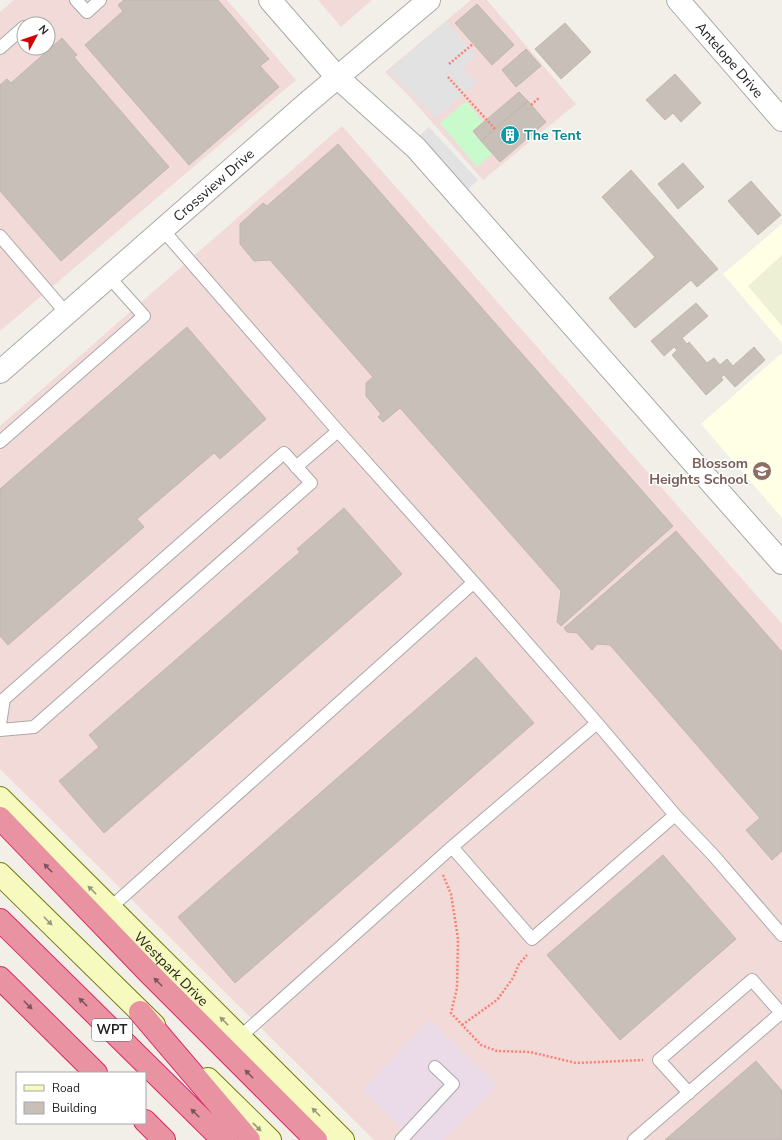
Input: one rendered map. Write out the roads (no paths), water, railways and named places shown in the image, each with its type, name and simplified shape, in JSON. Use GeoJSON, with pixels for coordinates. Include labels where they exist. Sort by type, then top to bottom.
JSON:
{"type":"FeatureCollection","features":[{"type":"Feature","properties":{"kind":"highway"},"geometry":{"type":"LineString","coordinates":[[0,818],[147,971],[316,1140]]}},
{"type":"Feature","properties":{"kind":"highway","name":"WPT"},"geometry":{"type":"LineString","coordinates":[[0,920],[223,1140]]}},
{"type":"Feature","properties":{"kind":"highway","name":"WPT"},"geometry":{"type":"LineString","coordinates":[[0,978],[95,1072]]}},
{"type":"Feature","properties":{"kind":"highway"},"geometry":{"type":"LineString","coordinates":[[140,1012],[249,1140]]}},
{"type":"Feature","properties":{"kind":"highway"},"geometry":{"type":"LineString","coordinates":[[146,1122],[164,1140]]}},
{"type":"Feature","properties":{"kind":"main road","name":"Westpark Drive"},"geometry":{"type":"LineString","coordinates":[[0,798],[344,1140]]}},
{"type":"Feature","properties":{"kind":"main road"},"geometry":{"type":"LineString","coordinates":[[0,874],[270,1140]]}},
{"type":"Feature","properties":{"kind":"street"},"geometry":{"type":"LineString","coordinates":[[270,0],[337,77],[416,148],[782,563]]}},
{"type":"Feature","properties":{"kind":"street","name":"Crossview Drive"},"geometry":{"type":"LineString","coordinates":[[0,372],[337,77],[429,0]]}},
{"type":"Feature","properties":{"kind":"street","name":"Antelope Drive"},"geometry":{"type":"LineString","coordinates":[[678,0],[781,116]]}},
{"type":"Feature","properties":{"kind":"lane"},"geometry":{"type":"LineString","coordinates":[[76,0],[87,12],[100,0]]}},
{"type":"Feature","properties":{"kind":"lane"},"geometry":{"type":"LineString","coordinates":[[0,48],[16,34]]}},
{"type":"Feature","properties":{"kind":"lane"},"geometry":{"type":"LineString","coordinates":[[162,229],[338,431],[597,723],[675,815],[714,856],[782,935]]}},
{"type":"Feature","properties":{"kind":"lane"},"geometry":{"type":"LineString","coordinates":[[0,236],[67,314]]}},
{"type":"Feature","properties":{"kind":"lane"},"geometry":{"type":"LineString","coordinates":[[0,442],[144,316],[109,277]]}},
{"type":"Feature","properties":{"kind":"lane"},"geometry":{"type":"LineString","coordinates":[[296,467],[338,431]]}},
{"type":"Feature","properties":{"kind":"lane"},"geometry":{"type":"LineString","coordinates":[[0,724],[4,699],[284,453],[311,484],[34,727],[0,730]]}},
{"type":"Feature","properties":{"kind":"lane"},"geometry":{"type":"LineString","coordinates":[[110,908],[474,583]]}},
{"type":"Feature","properties":{"kind":"lane"},"geometry":{"type":"LineString","coordinates":[[240,1037],[437,860],[597,723]]}},
{"type":"Feature","properties":{"kind":"lane"},"geometry":{"type":"LineString","coordinates":[[452,847],[532,939],[675,815]]}},
{"type":"Feature","properties":{"kind":"lane"},"geometry":{"type":"LineString","coordinates":[[634,1140],[689,1093],[782,1013],[752,980],[659,1060],[689,1093]]}},
{"type":"Feature","properties":{"kind":"lane"},"geometry":{"type":"LineString","coordinates":[[401,1140],[453,1084],[436,1067]]}},
{"type":"Feature","properties":{"kind":"place","name":"The Tent"},"geometry":{"type":"Point","coordinates":[510,135]}},
{"type":"Feature","properties":{"kind":"place","name":"Blossom Heights School"},"geometry":{"type":"Point","coordinates":[762,471]}}]}
